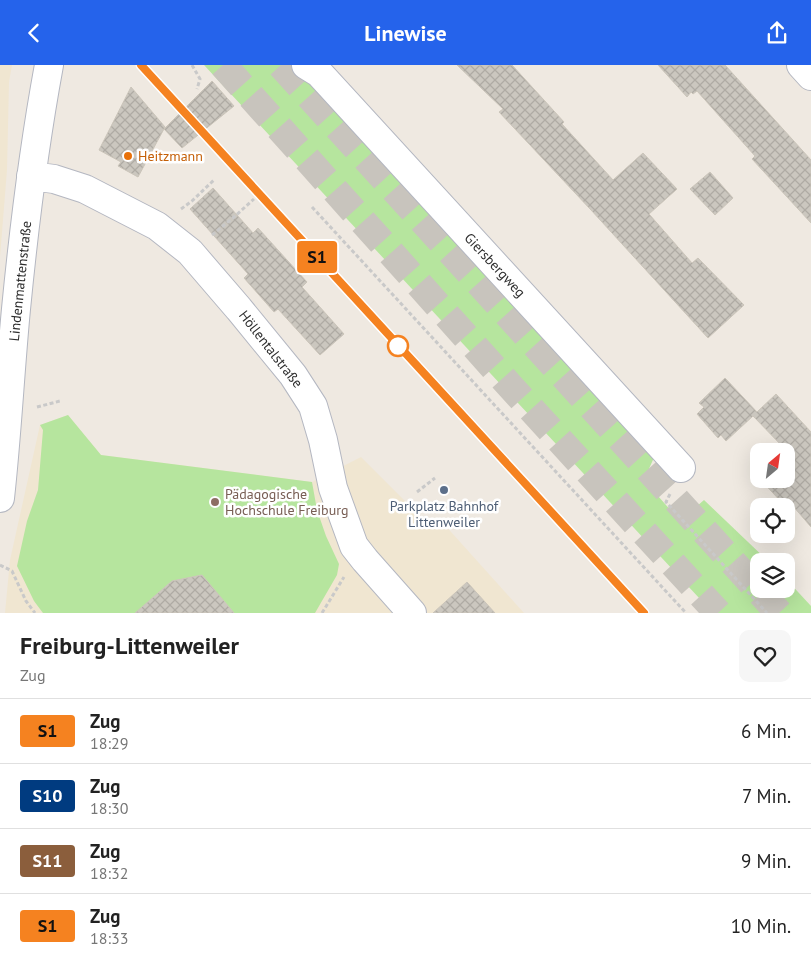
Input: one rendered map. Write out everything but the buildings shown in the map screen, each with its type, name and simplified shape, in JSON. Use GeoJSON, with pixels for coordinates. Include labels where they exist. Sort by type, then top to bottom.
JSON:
{"type":"FeatureCollection","features":[{"type":"Feature","properties":{"kind":"street","name":"Lindenmattenstraße"},"geometry":{"type":"LineString","coordinates":[[0,498],[16,310],[31,176],[49,65]]}},
{"type":"Feature","properties":{"kind":"street","name":"Giersbergweg"},"geometry":{"type":"LineString","coordinates":[[306,65],[319,73],[681,468]]}},
{"type":"Feature","properties":{"kind":"street"},"geometry":{"type":"LineString","coordinates":[[800,65],[811,76]]}},
{"type":"Feature","properties":{"kind":"street","name":"Höllentalstraße"},"geometry":{"type":"LineString","coordinates":[[31,176],[54,179],[85,189],[156,226],[190,252],[293,375],[313,406],[333,488],[354,546],[412,613]]}},
{"type":"Feature","properties":{"kind":"path"},"geometry":{"type":"LineString","coordinates":[[192,65],[200,80],[196,89]]}},
{"type":"Feature","properties":{"kind":"path"},"geometry":{"type":"LineString","coordinates":[[156,226],[192,201],[214,180]]}},
{"type":"Feature","properties":{"kind":"path"},"geometry":{"type":"LineString","coordinates":[[190,252],[254,199]]}},
{"type":"Feature","properties":{"kind":"path"},"geometry":{"type":"LineString","coordinates":[[312,207],[686,613]]}},
{"type":"Feature","properties":{"kind":"path"},"geometry":{"type":"LineString","coordinates":[[30,409],[60,401]]}},
{"type":"Feature","properties":{"kind":"path"},"geometry":{"type":"LineString","coordinates":[[681,468],[666,502],[767,613]]}},
{"type":"Feature","properties":{"kind":"path"},"geometry":{"type":"LineString","coordinates":[[417,492],[435,478]]}},
{"type":"Feature","properties":{"kind":"path"},"geometry":{"type":"LineString","coordinates":[[322,613],[344,577],[365,560]]}},
{"type":"Feature","properties":{"kind":"path"},"geometry":{"type":"LineString","coordinates":[[0,565],[12,571],[26,601],[35,613]]}},
{"type":"Feature","properties":{"kind":"shaded area"},"geometry":{"type":"Polygon","coordinates":[[[0,65],[12,65],[9,82],[7,170],[0,257],[0,65]]]}},
{"type":"Feature","properties":{"kind":"shaded area","name":"Pädagogische Hochschule Freiburg"},"geometry":{"type":"Polygon","coordinates":[[[68,415],[101,455],[312,482],[361,457],[432,528],[443,523],[524,613],[5,613],[10,560],[40,425],[68,415]]]}},
{"type":"Feature","properties":{"kind":"green space"},"geometry":{"type":"Polygon","coordinates":[[[204,65],[284,65],[314,83],[656,453],[644,480],[680,521],[704,500],[760,553],[750,553],[750,598],[795,598],[795,589],[811,606],[811,613],[713,613],[204,65]]]}},
{"type":"Feature","properties":{"kind":"green space","name":"Pädagogische Hochschule Freiburg"},"geometry":{"type":"Polygon","coordinates":[[[68,415],[101,455],[312,482],[317,510],[339,564],[337,575],[315,613],[234,613],[202,575],[172,581],[149,601],[152,613],[43,613],[34,601],[17,566],[27,521],[38,490],[43,430],[40,425],[68,415]]]}},
{"type":"Feature","properties":{"kind":"tunnel"},"geometry":{"type":"LineString","coordinates":[[223,65],[510,386],[718,613]]}},
{"type":"Feature","properties":{"kind":"tunnel"},"geometry":{"type":"LineString","coordinates":[[281,65],[779,613]]}},
{"type":"Feature","properties":{"kind":"railway"},"geometry":{"type":"LineString","coordinates":[[141,65],[644,613]]}},
{"type":"Feature","properties":{"kind":"train","name":"S1"},"geometry":{"type":"LineString","coordinates":[[141,65],[644,613]]}},
{"type":"Feature","properties":{"kind":"place","name":"Heitzmann"},"geometry":{"type":"Point","coordinates":[128,156]}},
{"type":"Feature","properties":{"kind":"place","name":"Parkplatz Bahnhof Littenweiler"},"geometry":{"type":"Point","coordinates":[444,490]}},
{"type":"Feature","properties":{"kind":"place","name":"Pädagogische Hochschule Freiburg"},"geometry":{"type":"Point","coordinates":[215,502]}}]}
